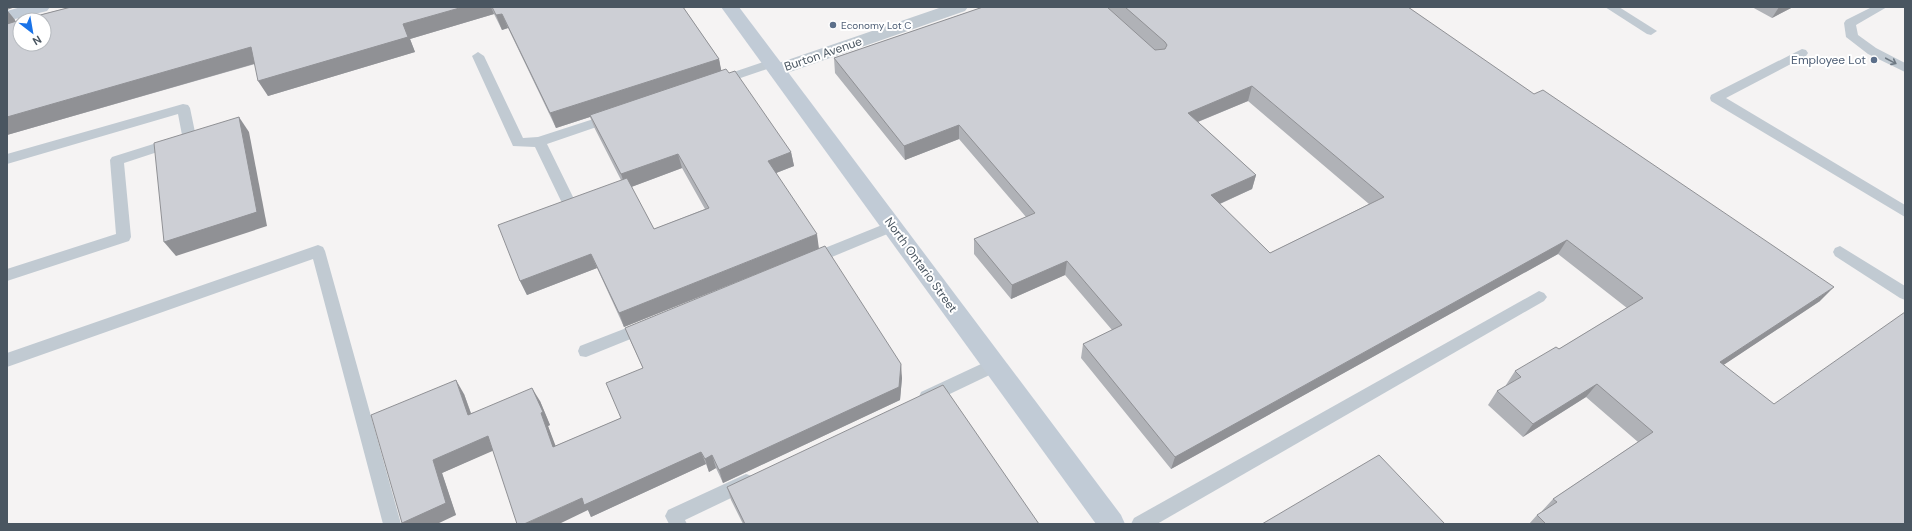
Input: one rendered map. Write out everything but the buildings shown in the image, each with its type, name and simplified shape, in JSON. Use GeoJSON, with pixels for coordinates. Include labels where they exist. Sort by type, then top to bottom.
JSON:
{"type":"FeatureCollection","features":[{"type":"Feature","properties":{"kind":"street"},"geometry":{"type":"LineString","coordinates":[[7,16],[41,7]]}},
{"type":"Feature","properties":{"kind":"street","name":"North Ontario Street"},"geometry":{"type":"LineString","coordinates":[[730,7],[1112,524]]}},
{"type":"Feature","properties":{"kind":"street","name":"Burton Avenue"},"geometry":{"type":"LineString","coordinates":[[775,66],[959,7]]}},
{"type":"Feature","properties":{"kind":"lane"},"geometry":{"type":"LineString","coordinates":[[1611,7],[1651,30]]}},
{"type":"Feature","properties":{"kind":"lane"},"geometry":{"type":"LineString","coordinates":[[1881,7],[1850,23],[1852,37],[1872,51],[1905,68]]}},
{"type":"Feature","properties":{"kind":"lane"},"geometry":{"type":"LineString","coordinates":[[1802,53],[1716,98],[1905,212]]}},
{"type":"Feature","properties":{"kind":"lane"},"geometry":{"type":"LineString","coordinates":[[478,56],[518,143],[540,142],[627,112]]}},
{"type":"Feature","properties":{"kind":"lane"},"geometry":{"type":"LineString","coordinates":[[708,85],[775,66]]}},
{"type":"Feature","properties":{"kind":"lane"},"geometry":{"type":"LineString","coordinates":[[7,159],[183,108],[189,137],[117,160],[124,237],[7,275]]}},
{"type":"Feature","properties":{"kind":"lane"},"geometry":{"type":"LineString","coordinates":[[540,142],[567,199]]}},
{"type":"Feature","properties":{"kind":"lane"},"geometry":{"type":"LineString","coordinates":[[798,265],[892,226]]}},
{"type":"Feature","properties":{"kind":"lane"},"geometry":{"type":"LineString","coordinates":[[7,360],[318,251],[392,524]]}},
{"type":"Feature","properties":{"kind":"lane"},"geometry":{"type":"LineString","coordinates":[[1840,252],[1905,294]]}},
{"type":"Feature","properties":{"kind":"lane"},"geometry":{"type":"LineString","coordinates":[[1140,524],[1539,297]]}},
{"type":"Feature","properties":{"kind":"lane"},"geometry":{"type":"LineString","coordinates":[[586,352],[659,322]]}},
{"type":"Feature","properties":{"kind":"lane"},"geometry":{"type":"LineString","coordinates":[[909,405],[994,365]]}},
{"type":"Feature","properties":{"kind":"lane"},"geometry":{"type":"LineString","coordinates":[[678,524],[674,516],[759,476]]}},
{"type":"Feature","properties":{"kind":"place","name":"Economy Lot C"},"geometry":{"type":"Point","coordinates":[833,25]}},
{"type":"Feature","properties":{"kind":"place","name":"Employee Lot"},"geometry":{"type":"Point","coordinates":[1874,60]}}]}
